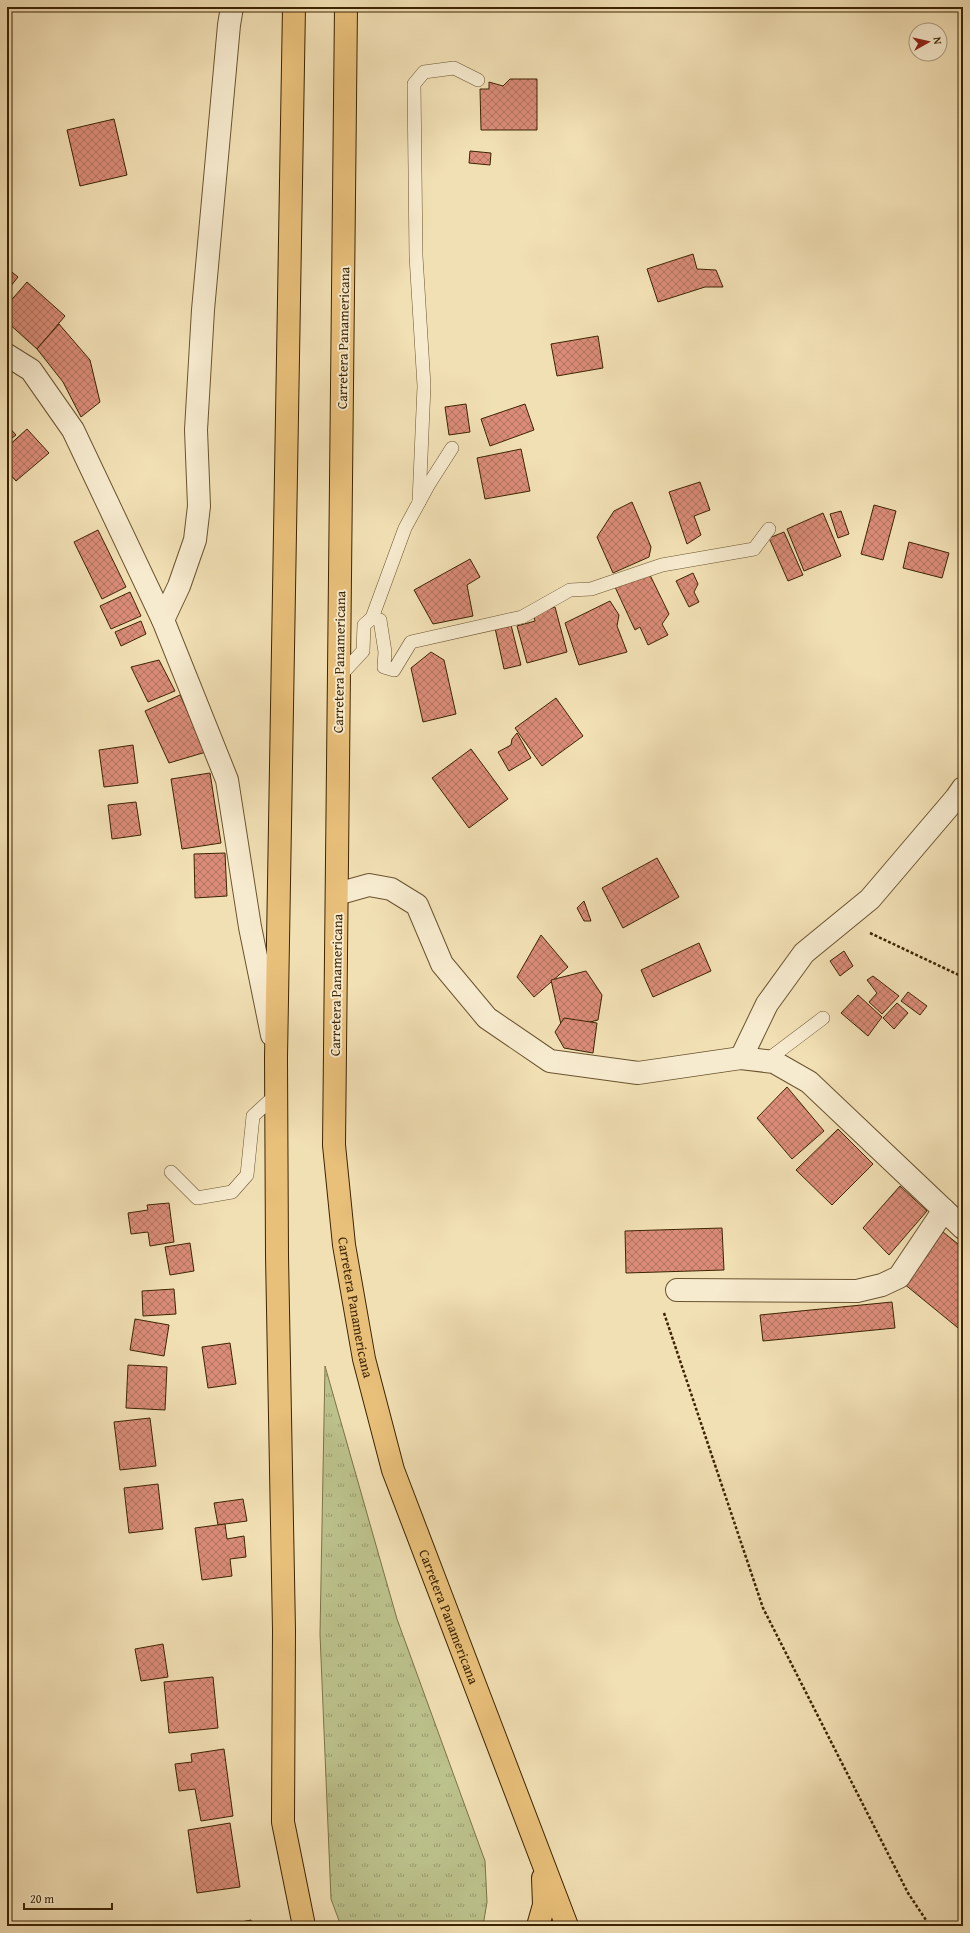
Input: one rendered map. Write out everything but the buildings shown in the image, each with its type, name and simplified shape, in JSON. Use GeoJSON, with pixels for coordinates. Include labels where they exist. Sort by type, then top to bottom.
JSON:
{"type":"FeatureCollection","features":[{"type":"Feature","properties":{"kind":"highway"},"geometry":{"type":"LineString","coordinates":[[294,7],[276,1058],[277,1264],[284,1630],[283,1822],[303,1920]]}},
{"type":"Feature","properties":{"kind":"highway","name":"Carretera Panamericana"},"geometry":{"type":"LineString","coordinates":[[346,7],[334,1145],[344,1245],[364,1359],[393,1470],[567,1926]]}},
{"type":"Feature","properties":{"kind":"highway"},"geometry":{"type":"LineString","coordinates":[[538,1926],[544,1905],[542,1861]]}},
{"type":"Feature","properties":{"kind":"street"},"geometry":{"type":"LineString","coordinates":[[163,620],[179,586],[196,540],[200,506],[196,430],[202,317],[229,25],[232,7]]}},
{"type":"Feature","properties":{"kind":"street"},"geometry":{"type":"LineString","coordinates":[[7,355],[31,370],[73,430],[163,620],[227,780],[250,927],[276,1058]]}},
{"type":"Feature","properties":{"kind":"street"},"geometry":{"type":"LineString","coordinates":[[741,1058],[767,1004],[804,952],[870,899],[963,788]]}},
{"type":"Feature","properties":{"kind":"street"},"geometry":{"type":"LineString","coordinates":[[337,894],[369,885],[391,889],[417,905],[442,964],[487,1018],[550,1061],[638,1073],[741,1058],[774,1062],[809,1082],[963,1228]]}},
{"type":"Feature","properties":{"kind":"street"},"geometry":{"type":"LineString","coordinates":[[677,1290],[857,1291],[882,1285],[899,1276],[944,1210]]}},
{"type":"Feature","properties":{"kind":"lane"},"geometry":{"type":"LineString","coordinates":[[419,502],[424,386],[416,256],[414,84],[424,72],[454,68],[478,80]]}},
{"type":"Feature","properties":{"kind":"lane"},"geometry":{"type":"LineString","coordinates":[[339,676],[363,651],[364,625],[372,618],[405,528],[452,448]]}},
{"type":"Feature","properties":{"kind":"lane"},"geometry":{"type":"LineString","coordinates":[[372,618],[380,620],[385,652],[384,667],[394,670],[411,642],[522,617],[570,590],[591,589],[662,565],[754,549],[769,529]]}},
{"type":"Feature","properties":{"kind":"lane"},"geometry":{"type":"LineString","coordinates":[[766,1061],[824,1018]]}},
{"type":"Feature","properties":{"kind":"lane"},"geometry":{"type":"LineString","coordinates":[[171,1172],[197,1198],[232,1192],[247,1175],[253,1116],[277,1094]]}},
{"type":"Feature","properties":{"kind":"path"},"geometry":{"type":"LineString","coordinates":[[844,920],[963,977]]}},
{"type":"Feature","properties":{"kind":"path"},"geometry":{"type":"LineString","coordinates":[[664,1312],[763,1608],[908,1893],[930,1926]]}},
{"type":"Feature","properties":{"kind":"green space"},"geometry":{"type":"Polygon","coordinates":[[[325,1366],[397,1619],[485,1861],[487,1902],[483,1926],[341,1926],[331,1899],[320,1634],[325,1366]]]}}]}
